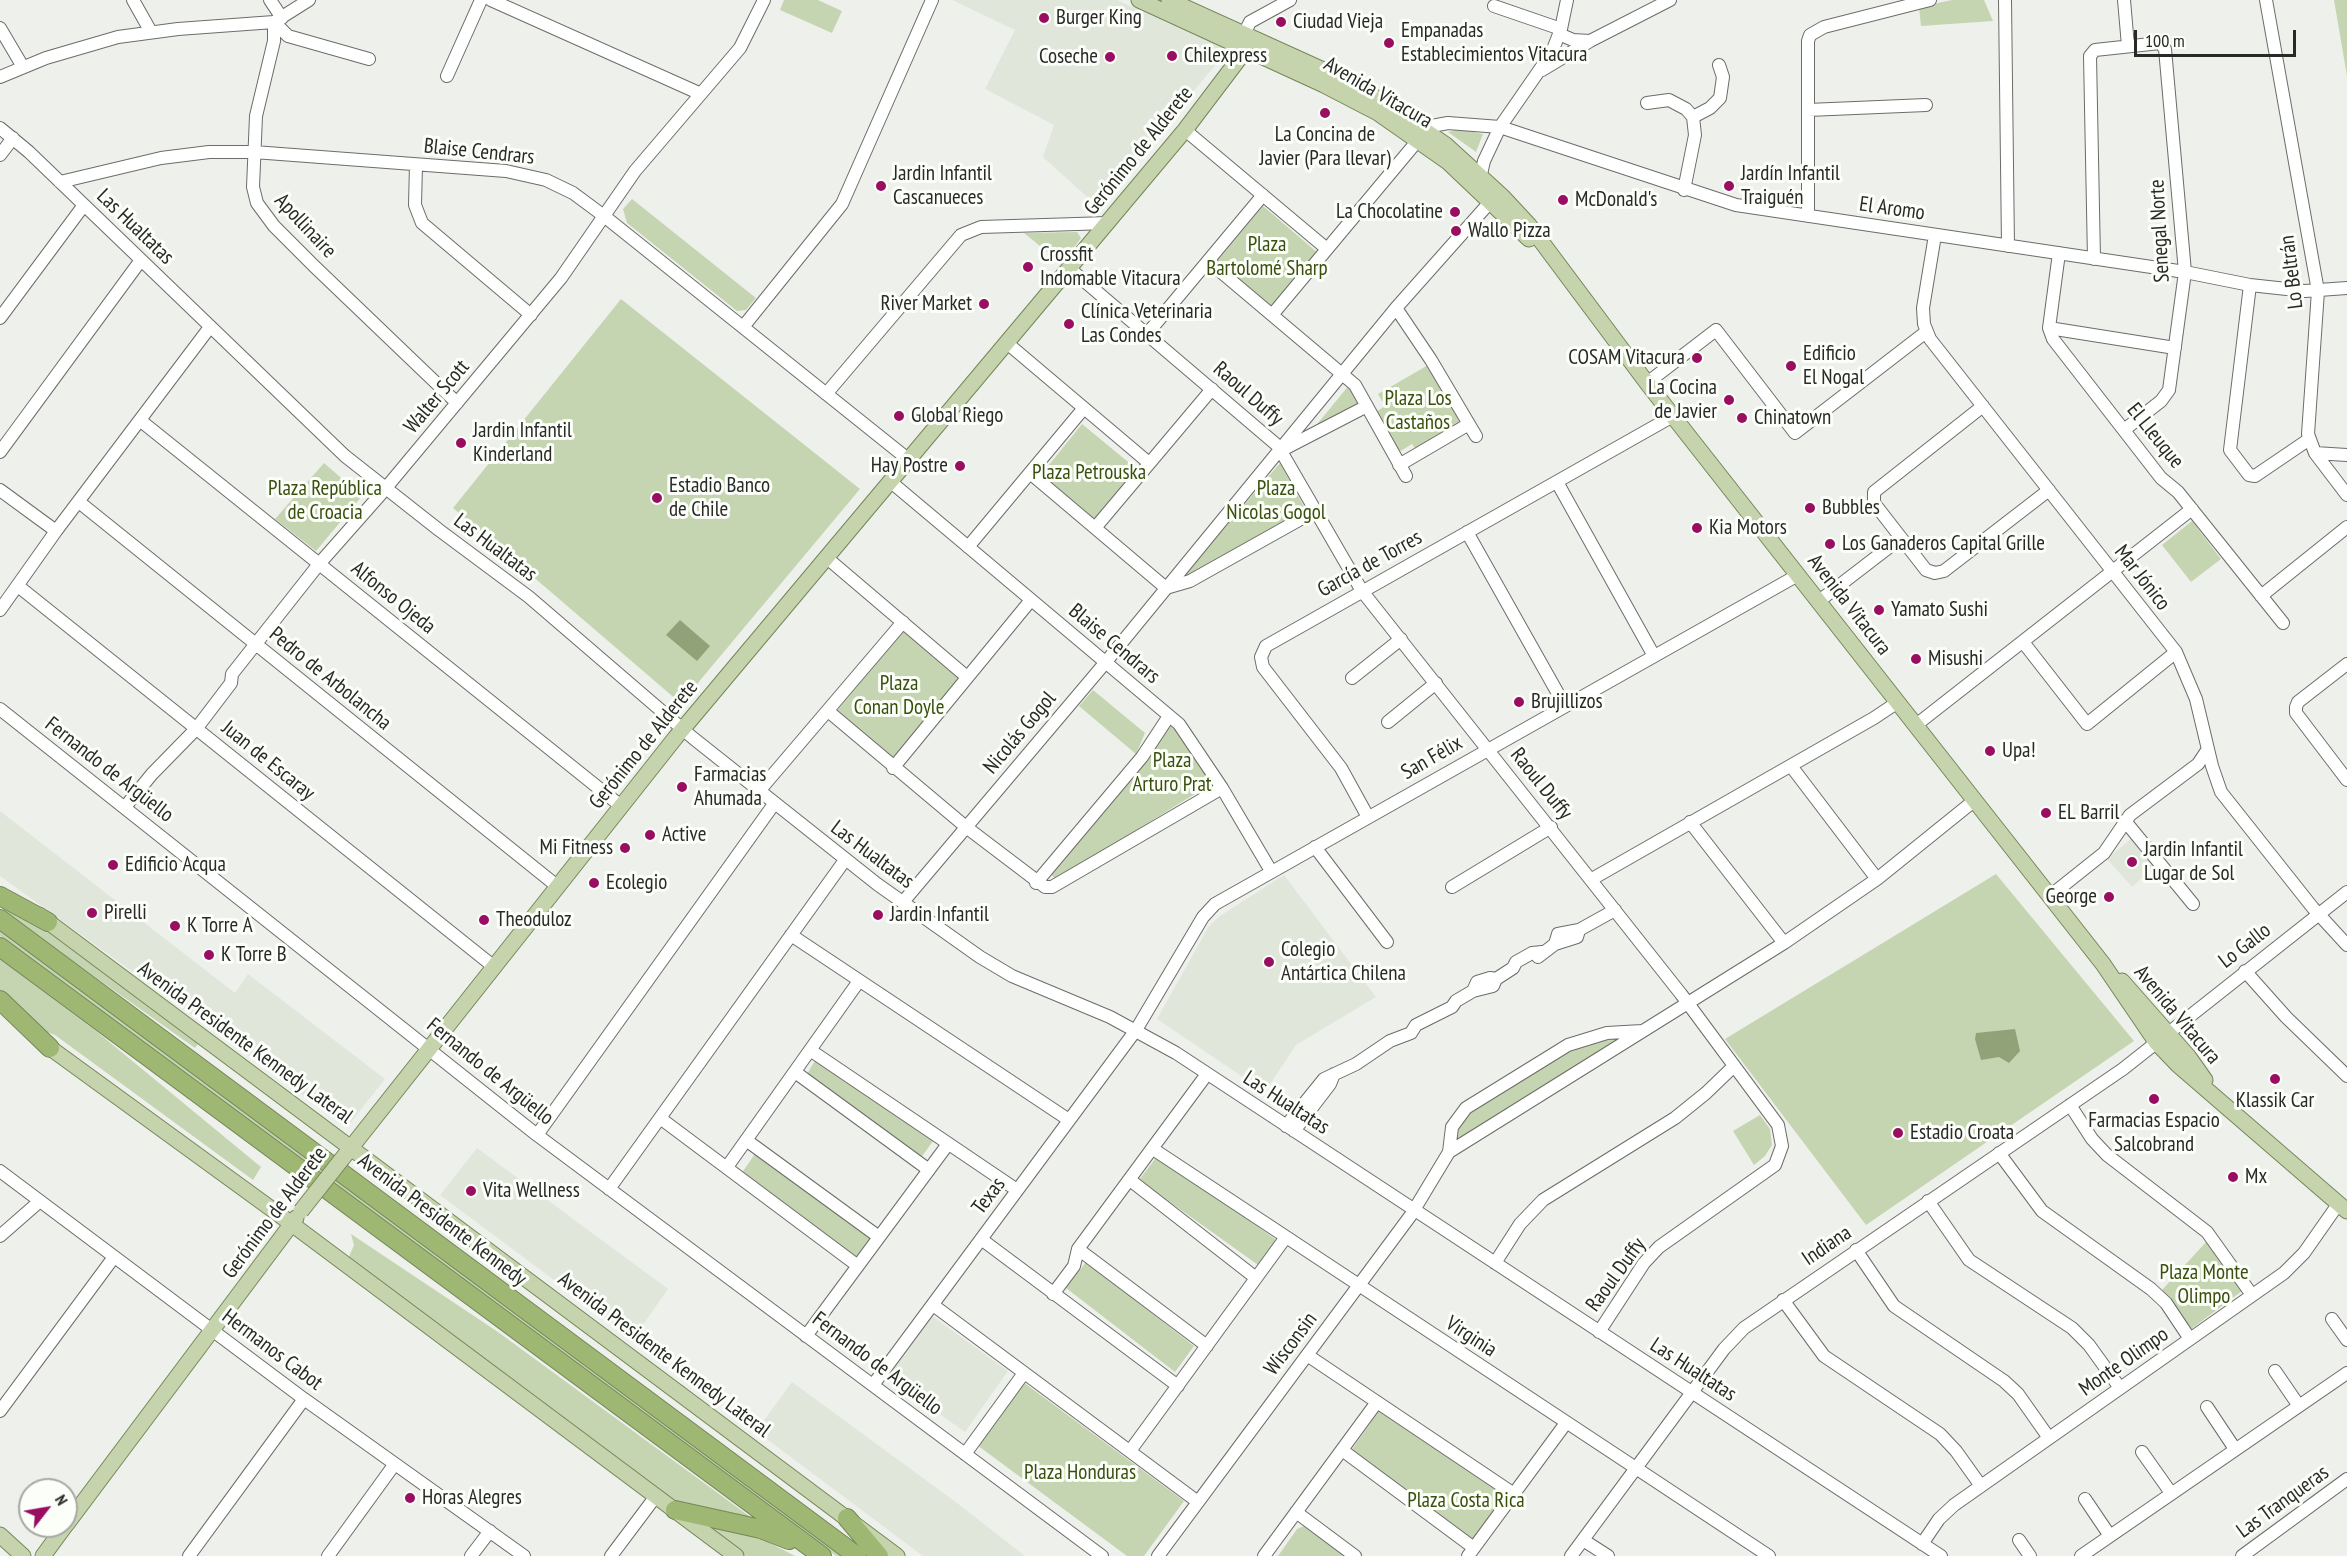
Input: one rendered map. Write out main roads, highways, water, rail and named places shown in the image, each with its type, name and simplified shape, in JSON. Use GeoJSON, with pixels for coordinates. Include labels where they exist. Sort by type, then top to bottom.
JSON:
{"type":"FeatureCollection","features":[{"type":"Feature","properties":{"kind":"highway"},"geometry":{"type":"LineString","coordinates":[[0,896],[48,922]]}},
{"type":"Feature","properties":{"kind":"highway","name":"Avenida Presidente Kennedy"},"geometry":{"type":"LineString","coordinates":[[0,919],[857,1556]]}},
{"type":"Feature","properties":{"kind":"highway","name":"Avenida Presidente Kennedy"},"geometry":{"type":"LineString","coordinates":[[0,947],[821,1556]]}},
{"type":"Feature","properties":{"kind":"highway"},"geometry":{"type":"LineString","coordinates":[[0,1000],[50,1048]]}},
{"type":"Feature","properties":{"kind":"highway"},"geometry":{"type":"LineString","coordinates":[[675,1510],[761,1529],[821,1556]]}},
{"type":"Feature","properties":{"kind":"highway"},"geometry":{"type":"LineString","coordinates":[[847,1518],[879,1556]]}},
{"type":"Feature","properties":{"kind":"main road","name":"Avenida Vitacura"},"geometry":{"type":"LineString","coordinates":[[1139,0],[1248,41],[1361,89],[1479,181],[1529,225],[1673,416],[2103,964],[2135,994],[2162,1037],[2217,1097],[2288,1162],[2344,1207]]}},
{"type":"Feature","properties":{"kind":"main road","name":"Avenida Vitacura"},"geometry":{"type":"LineString","coordinates":[[1169,0],[1248,41]]}},
{"type":"Feature","properties":{"kind":"main road","name":"Gerónimo de Alderete"},"geometry":{"type":"LineString","coordinates":[[78,1510],[214,1331],[291,1224],[493,966],[683,729],[1185,130],[1248,41]]}},
{"type":"Feature","properties":{"kind":"main road","name":"Avenida Vitacura"},"geometry":{"type":"LineString","coordinates":[[1479,181],[1491,201],[1563,272]]}},
{"type":"Feature","properties":{"kind":"main road","name":"Avenida Presidente Kennedy Lateral"},"geometry":{"type":"LineString","coordinates":[[0,886],[347,1153],[897,1556]]}},
{"type":"Feature","properties":{"kind":"main road"},"geometry":{"type":"LineString","coordinates":[[0,1012],[291,1224],[736,1556]]}},
{"type":"Feature","properties":{"kind":"main road"},"geometry":{"type":"LineString","coordinates":[[0,1534],[23,1556]]}},
{"type":"Feature","properties":{"kind":"main road","name":"Gerónimo de Alderete"},"geometry":{"type":"LineString","coordinates":[[43,1556],[57,1538]]}},
{"type":"Feature","properties":{"kind":"place","name":"Burger King"},"geometry":{"type":"Point","coordinates":[1044,18]}},
{"type":"Feature","properties":{"kind":"place","name":"Ciudad Vieja"},"geometry":{"type":"Point","coordinates":[1281,22]}},
{"type":"Feature","properties":{"kind":"place","name":"Empanadas Establecimientos Vitacura"},"geometry":{"type":"Point","coordinates":[1389,43]}},
{"type":"Feature","properties":{"kind":"place","name":"Chilexpress"},"geometry":{"type":"Point","coordinates":[1172,56]}},
{"type":"Feature","properties":{"kind":"place","name":"Coseche"},"geometry":{"type":"Point","coordinates":[1110,57]}},
{"type":"Feature","properties":{"kind":"place","name":"La Concina de Javier (Para llevar)"},"geometry":{"type":"Point","coordinates":[1325,113]}},
{"type":"Feature","properties":{"kind":"place","name":"Jardin Infantil Cascanueces"},"geometry":{"type":"Point","coordinates":[881,186]}},
{"type":"Feature","properties":{"kind":"place","name":"Jardín Infantil Traiguén"},"geometry":{"type":"Point","coordinates":[1729,186]}},
{"type":"Feature","properties":{"kind":"place","name":"McDonald's"},"geometry":{"type":"Point","coordinates":[1563,200]}},
{"type":"Feature","properties":{"kind":"place","name":"La Chocolatine"},"geometry":{"type":"Point","coordinates":[1455,212]}},
{"type":"Feature","properties":{"kind":"place","name":"Wallo Pizza"},"geometry":{"type":"Point","coordinates":[1456,231]}},
{"type":"Feature","properties":{"kind":"place","name":"Crossfit Indomable Vitacura"},"geometry":{"type":"Point","coordinates":[1028,267]}},
{"type":"Feature","properties":{"kind":"place","name":"River Market"},"geometry":{"type":"Point","coordinates":[984,304]}},
{"type":"Feature","properties":{"kind":"place","name":"Clínica Veterinaria Las Condes"},"geometry":{"type":"Point","coordinates":[1069,324]}},
{"type":"Feature","properties":{"kind":"place","name":"COSAM Vitacura"},"geometry":{"type":"Point","coordinates":[1697,358]}},
{"type":"Feature","properties":{"kind":"place","name":"Edificio El Nogal"},"geometry":{"type":"Point","coordinates":[1791,366]}},
{"type":"Feature","properties":{"kind":"place","name":"La Cocina de Javier"},"geometry":{"type":"Point","coordinates":[1729,400]}},
{"type":"Feature","properties":{"kind":"place","name":"Global Riego"},"geometry":{"type":"Point","coordinates":[899,416]}},
{"type":"Feature","properties":{"kind":"place","name":"Chinatown"},"geometry":{"type":"Point","coordinates":[1742,418]}},
{"type":"Feature","properties":{"kind":"place","name":"Jardin Infantil Kinderland"},"geometry":{"type":"Point","coordinates":[461,443]}},
{"type":"Feature","properties":{"kind":"place","name":"Hay Postre"},"geometry":{"type":"Point","coordinates":[960,466]}},
{"type":"Feature","properties":{"kind":"place","name":"Estadio Banco de Chile"},"geometry":{"type":"Point","coordinates":[657,498]}},
{"type":"Feature","properties":{"kind":"place","name":"Bubbles"},"geometry":{"type":"Point","coordinates":[1810,508]}},
{"type":"Feature","properties":{"kind":"place","name":"Kia Motors"},"geometry":{"type":"Point","coordinates":[1697,528]}},
{"type":"Feature","properties":{"kind":"place","name":"Los Ganaderos Capital Grille"},"geometry":{"type":"Point","coordinates":[1830,544]}},
{"type":"Feature","properties":{"kind":"place","name":"Yamato Sushi"},"geometry":{"type":"Point","coordinates":[1879,610]}},
{"type":"Feature","properties":{"kind":"place","name":"Misushi"},"geometry":{"type":"Point","coordinates":[1916,659]}},
{"type":"Feature","properties":{"kind":"place","name":"Brujillizos"},"geometry":{"type":"Point","coordinates":[1519,702]}},
{"type":"Feature","properties":{"kind":"place","name":"Upa!"},"geometry":{"type":"Point","coordinates":[1990,751]}},
{"type":"Feature","properties":{"kind":"place","name":"Farmacias Ahumada"},"geometry":{"type":"Point","coordinates":[682,787]}},
{"type":"Feature","properties":{"kind":"place","name":"EL Barril"},"geometry":{"type":"Point","coordinates":[2046,813]}},
{"type":"Feature","properties":{"kind":"place","name":"Active"},"geometry":{"type":"Point","coordinates":[650,835]}},
{"type":"Feature","properties":{"kind":"place","name":"Mi Fitness"},"geometry":{"type":"Point","coordinates":[625,848]}},
{"type":"Feature","properties":{"kind":"place","name":"Jardin Infantil Lugar de Sol"},"geometry":{"type":"Point","coordinates":[2132,862]}},
{"type":"Feature","properties":{"kind":"place","name":"Edificio Acqua"},"geometry":{"type":"Point","coordinates":[113,865]}},
{"type":"Feature","properties":{"kind":"place","name":"Ecolegio"},"geometry":{"type":"Point","coordinates":[594,883]}},
{"type":"Feature","properties":{"kind":"place","name":"George"},"geometry":{"type":"Point","coordinates":[2109,897]}},
{"type":"Feature","properties":{"kind":"place","name":"Pirelli"},"geometry":{"type":"Point","coordinates":[92,913]}},
{"type":"Feature","properties":{"kind":"place","name":"Jardin Infantil"},"geometry":{"type":"Point","coordinates":[878,915]}},
{"type":"Feature","properties":{"kind":"place","name":"Theoduloz"},"geometry":{"type":"Point","coordinates":[484,920]}},
{"type":"Feature","properties":{"kind":"place","name":"K Torre A"},"geometry":{"type":"Point","coordinates":[175,926]}},
{"type":"Feature","properties":{"kind":"place","name":"K Torre B"},"geometry":{"type":"Point","coordinates":[209,955]}},
{"type":"Feature","properties":{"kind":"place","name":"Colegio Antártica Chilena"},"geometry":{"type":"Point","coordinates":[1269,962]}},
{"type":"Feature","properties":{"kind":"place","name":"Klassik Car"},"geometry":{"type":"Point","coordinates":[2275,1079]}},
{"type":"Feature","properties":{"kind":"place","name":"Farmacias Espacio Salcobrand"},"geometry":{"type":"Point","coordinates":[2154,1099]}},
{"type":"Feature","properties":{"kind":"place","name":"Estadio Croata"},"geometry":{"type":"Point","coordinates":[1898,1133]}},
{"type":"Feature","properties":{"kind":"place","name":"Mx"},"geometry":{"type":"Point","coordinates":[2233,1177]}},
{"type":"Feature","properties":{"kind":"place","name":"Vita Wellness"},"geometry":{"type":"Point","coordinates":[471,1191]}},
{"type":"Feature","properties":{"kind":"place","name":"Horas Alegres"},"geometry":{"type":"Point","coordinates":[410,1498]}},
{"type":"Feature","properties":{"kind":"park label","name":"Plaza Bartolomé Sharp"},"geometry":{"type":"Point","coordinates":[1267,257]}},
{"type":"Feature","properties":{"kind":"park label","name":"Plaza Los Castaños"},"geometry":{"type":"Point","coordinates":[1418,411]}},
{"type":"Feature","properties":{"kind":"park label","name":"Plaza Petrouska"},"geometry":{"type":"Point","coordinates":[1089,473]}},
{"type":"Feature","properties":{"kind":"park label","name":"Plaza República de Croacia"},"geometry":{"type":"Point","coordinates":[325,501]}},
{"type":"Feature","properties":{"kind":"park label","name":"Plaza Nicolas Gogol"},"geometry":{"type":"Point","coordinates":[1276,501]}},
{"type":"Feature","properties":{"kind":"park label","name":"Plaza Conan Doyle"},"geometry":{"type":"Point","coordinates":[899,696]}},
{"type":"Feature","properties":{"kind":"park label","name":"Plaza Arturo Prat"},"geometry":{"type":"Point","coordinates":[1172,773]}},
{"type":"Feature","properties":{"kind":"park label","name":"Plaza Monte Olimpo"},"geometry":{"type":"Point","coordinates":[2204,1285]}},
{"type":"Feature","properties":{"kind":"park label","name":"Plaza Honduras"},"geometry":{"type":"Point","coordinates":[1080,1473]}},
{"type":"Feature","properties":{"kind":"park label","name":"Plaza Costa Rica"},"geometry":{"type":"Point","coordinates":[1466,1501]}}]}
